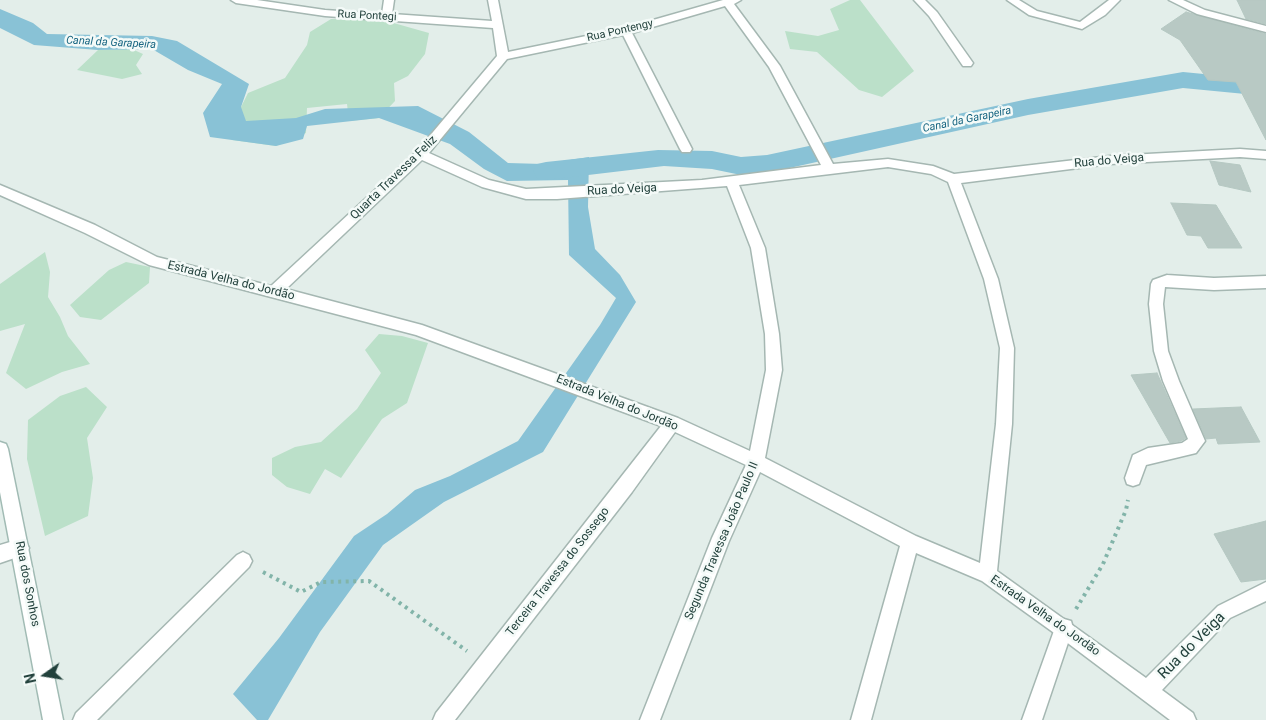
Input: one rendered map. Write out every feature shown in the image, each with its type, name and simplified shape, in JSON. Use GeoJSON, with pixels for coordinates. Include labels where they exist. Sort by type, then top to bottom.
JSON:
{"type":"FeatureCollection","features":[{"type":"Feature","properties":{"kind":"street","name":"Rua Pontegi"},"geometry":{"type":"LineString","coordinates":[[236,0],[325,13],[498,25]]}},
{"type":"Feature","properties":{"kind":"street"},"geometry":{"type":"LineString","coordinates":[[387,16],[389,0]]}},
{"type":"Feature","properties":{"kind":"street"},"geometry":{"type":"LineString","coordinates":[[493,0],[503,56]]}},
{"type":"Feature","properties":{"kind":"street"},"geometry":{"type":"LineString","coordinates":[[919,0],[933,14],[967,63]]}},
{"type":"Feature","properties":{"kind":"street"},"geometry":{"type":"LineString","coordinates":[[1012,0],[1033,13],[1082,26],[1101,13],[1115,0]]}},
{"type":"Feature","properties":{"kind":"street"},"geometry":{"type":"LineString","coordinates":[[1174,0],[1201,12],[1266,29]]}},
{"type":"Feature","properties":{"kind":"street"},"geometry":{"type":"LineString","coordinates":[[732,1],[774,66],[829,168]]}},
{"type":"Feature","properties":{"kind":"street","name":"Rua Pontengy"},"geometry":{"type":"LineString","coordinates":[[503,56],[626,31],[732,1]]}},
{"type":"Feature","properties":{"kind":"street"},"geometry":{"type":"LineString","coordinates":[[626,31],[686,149]]}},
{"type":"Feature","properties":{"kind":"street","name":"Quarta Travessa Feliz"},"geometry":{"type":"LineString","coordinates":[[275,292],[421,154],[454,117],[503,56]]}},
{"type":"Feature","properties":{"kind":"street","name":"Rua do Veiga"},"geometry":{"type":"LineString","coordinates":[[421,154],[486,184],[526,194],[557,194],[731,182],[829,168],[888,163],[933,170],[953,178],[1110,160],[1206,154],[1266,155]]}},
{"type":"Feature","properties":{"kind":"street"},"geometry":{"type":"LineString","coordinates":[[953,178],[991,279],[1006,348],[1004,424],[988,575]]}},
{"type":"Feature","properties":{"kind":"street","name":"Segunda Travessa João Paulo II"},"geometry":{"type":"LineString","coordinates":[[650,720],[721,538],[756,462],[774,370],[772,334],[758,248],[746,214],[731,182]]}},
{"type":"Feature","properties":{"kind":"street","name":"Estrada Velha do Jordão"},"geometry":{"type":"LineString","coordinates":[[0,190],[90,229],[154,261],[417,329],[541,373],[672,423],[756,462],[910,542],[988,575],[1064,628],[1186,720]]}},
{"type":"Feature","properties":{"kind":"street"},"geometry":{"type":"LineString","coordinates":[[1133,478],[1139,460],[1148,456],[1190,448],[1196,440],[1161,352],[1156,304],[1158,284],[1167,281],[1214,284],[1266,282]]}},
{"type":"Feature","properties":{"kind":"street","name":"Terceira Travessa do Sossego"},"geometry":{"type":"LineString","coordinates":[[443,720],[626,486],[672,423]]}},
{"type":"Feature","properties":{"kind":"street","name":"Rua dos Sonhos"},"geometry":{"type":"LineString","coordinates":[[0,449],[54,720]]}},
{"type":"Feature","properties":{"kind":"street"},"geometry":{"type":"LineString","coordinates":[[861,720],[875,675],[910,542]]}},
{"type":"Feature","properties":{"kind":"street"},"geometry":{"type":"LineString","coordinates":[[0,554],[20,548]]}},
{"type":"Feature","properties":{"kind":"street"},"geometry":{"type":"LineString","coordinates":[[82,720],[243,561]]}},
{"type":"Feature","properties":{"kind":"street","name":"Rua do Veiga"},"geometry":{"type":"LineString","coordinates":[[1147,691],[1224,612],[1266,591]]}},
{"type":"Feature","properties":{"kind":"street"},"geometry":{"type":"LineString","coordinates":[[1032,720],[1064,628]]}},
{"type":"Feature","properties":{"kind":"path"},"geometry":{"type":"LineString","coordinates":[[1064,628],[1103,564],[1126,510],[1133,478]]}},
{"type":"Feature","properties":{"kind":"path"},"geometry":{"type":"LineString","coordinates":[[243,561],[301,592],[321,582],[369,580],[485,664]]}},
{"type":"Feature","properties":{"kind":"green space"},"geometry":{"type":"Polygon","coordinates":[[[850,0],[860,0],[914,71],[882,97],[859,90],[817,52],[790,49],[785,31],[818,36],[839,30],[830,9],[850,0]]]}},
{"type":"Feature","properties":{"kind":"green space"},"geometry":{"type":"Polygon","coordinates":[[[331,19],[383,20],[429,33],[425,54],[408,76],[394,83],[395,101],[379,118],[349,121],[347,104],[307,108],[306,133],[276,146],[232,140],[241,107],[248,93],[285,78],[307,45],[310,32],[331,19]]]}},
{"type":"Feature","properties":{"kind":"green space"},"geometry":{"type":"Polygon","coordinates":[[[132,49],[143,54],[136,65],[142,74],[122,79],[77,70],[98,50],[132,49]]]}},
{"type":"Feature","properties":{"kind":"green space"},"geometry":{"type":"Polygon","coordinates":[[[45,252],[50,272],[48,297],[60,317],[68,336],[90,364],[62,372],[26,389],[6,373],[25,324],[0,331],[0,284],[45,252]]]}},
{"type":"Feature","properties":{"kind":"green space"},"geometry":{"type":"Polygon","coordinates":[[[126,262],[150,267],[149,283],[101,320],[80,317],[70,305],[109,270],[126,262]]]}},
{"type":"Feature","properties":{"kind":"green space"},"geometry":{"type":"Polygon","coordinates":[[[379,334],[402,336],[428,343],[407,403],[382,419],[341,478],[325,469],[310,494],[287,487],[272,475],[272,458],[295,447],[321,442],[357,409],[381,373],[365,350],[379,334]]]}},
{"type":"Feature","properties":{"kind":"green space"},"geometry":{"type":"Polygon","coordinates":[[[86,387],[107,407],[87,438],[93,478],[88,516],[45,536],[27,459],[28,420],[60,396],[86,387]]]}},
{"type":"Feature","properties":{"kind":"water"},"geometry":{"type":"Polygon","coordinates":[[[0,9],[33,23],[47,34],[152,36],[177,41],[249,84],[241,107],[246,121],[296,118],[325,109],[418,106],[469,132],[508,163],[543,164],[589,157],[588,207],[595,249],[620,275],[636,302],[543,452],[444,502],[383,545],[320,632],[268,720],[257,720],[233,694],[279,638],[354,536],[387,514],[415,490],[450,476],[518,441],[600,325],[616,298],[569,255],[568,180],[507,181],[484,169],[450,144],[379,118],[307,126],[303,139],[276,146],[210,137],[203,113],[222,84],[188,70],[152,49],[98,50],[34,45],[0,28],[0,9]]]}},
{"type":"Feature","properties":{"kind":"building"},"geometry":{"type":"Polygon","coordinates":[[[1237,0],[1266,0],[1266,24],[1246,19],[1237,0]]]}},
{"type":"Feature","properties":{"kind":"building"},"geometry":{"type":"Polygon","coordinates":[[[1186,12],[1266,34],[1266,140],[1236,82],[1208,80],[1180,40],[1161,29],[1186,12]]]}},
{"type":"Feature","properties":{"kind":"building"},"geometry":{"type":"Polygon","coordinates":[[[1210,161],[1240,165],[1251,192],[1219,185],[1210,161]]]}},
{"type":"Feature","properties":{"kind":"building"},"geometry":{"type":"Polygon","coordinates":[[[1171,203],[1216,205],[1242,248],[1208,248],[1201,236],[1187,235],[1171,203]]]}},
{"type":"Feature","properties":{"kind":"building"},"geometry":{"type":"Polygon","coordinates":[[[1157,373],[1186,438],[1181,441],[1170,443],[1131,375],[1157,373]]]}},
{"type":"Feature","properties":{"kind":"building"},"geometry":{"type":"Polygon","coordinates":[[[1241,407],[1260,442],[1218,444],[1216,438],[1206,439],[1193,409],[1241,407]]]}},
{"type":"Feature","properties":{"kind":"building"},"geometry":{"type":"Polygon","coordinates":[[[1266,521],[1266,579],[1241,582],[1214,534],[1266,521]]]}},
{"type":"Feature","properties":{"kind":"waterway","name":"Canal da Garapeira"},"geometry":{"type":"LineString","coordinates":[[670,159],[712,160],[741,166],[767,164],[1028,107],[1183,80],[1266,88]]}},
{"type":"Feature","properties":{"kind":"waterway","name":"Canal da Garapeira"},"geometry":{"type":"LineString","coordinates":[[546,171],[658,159]]}}]}
